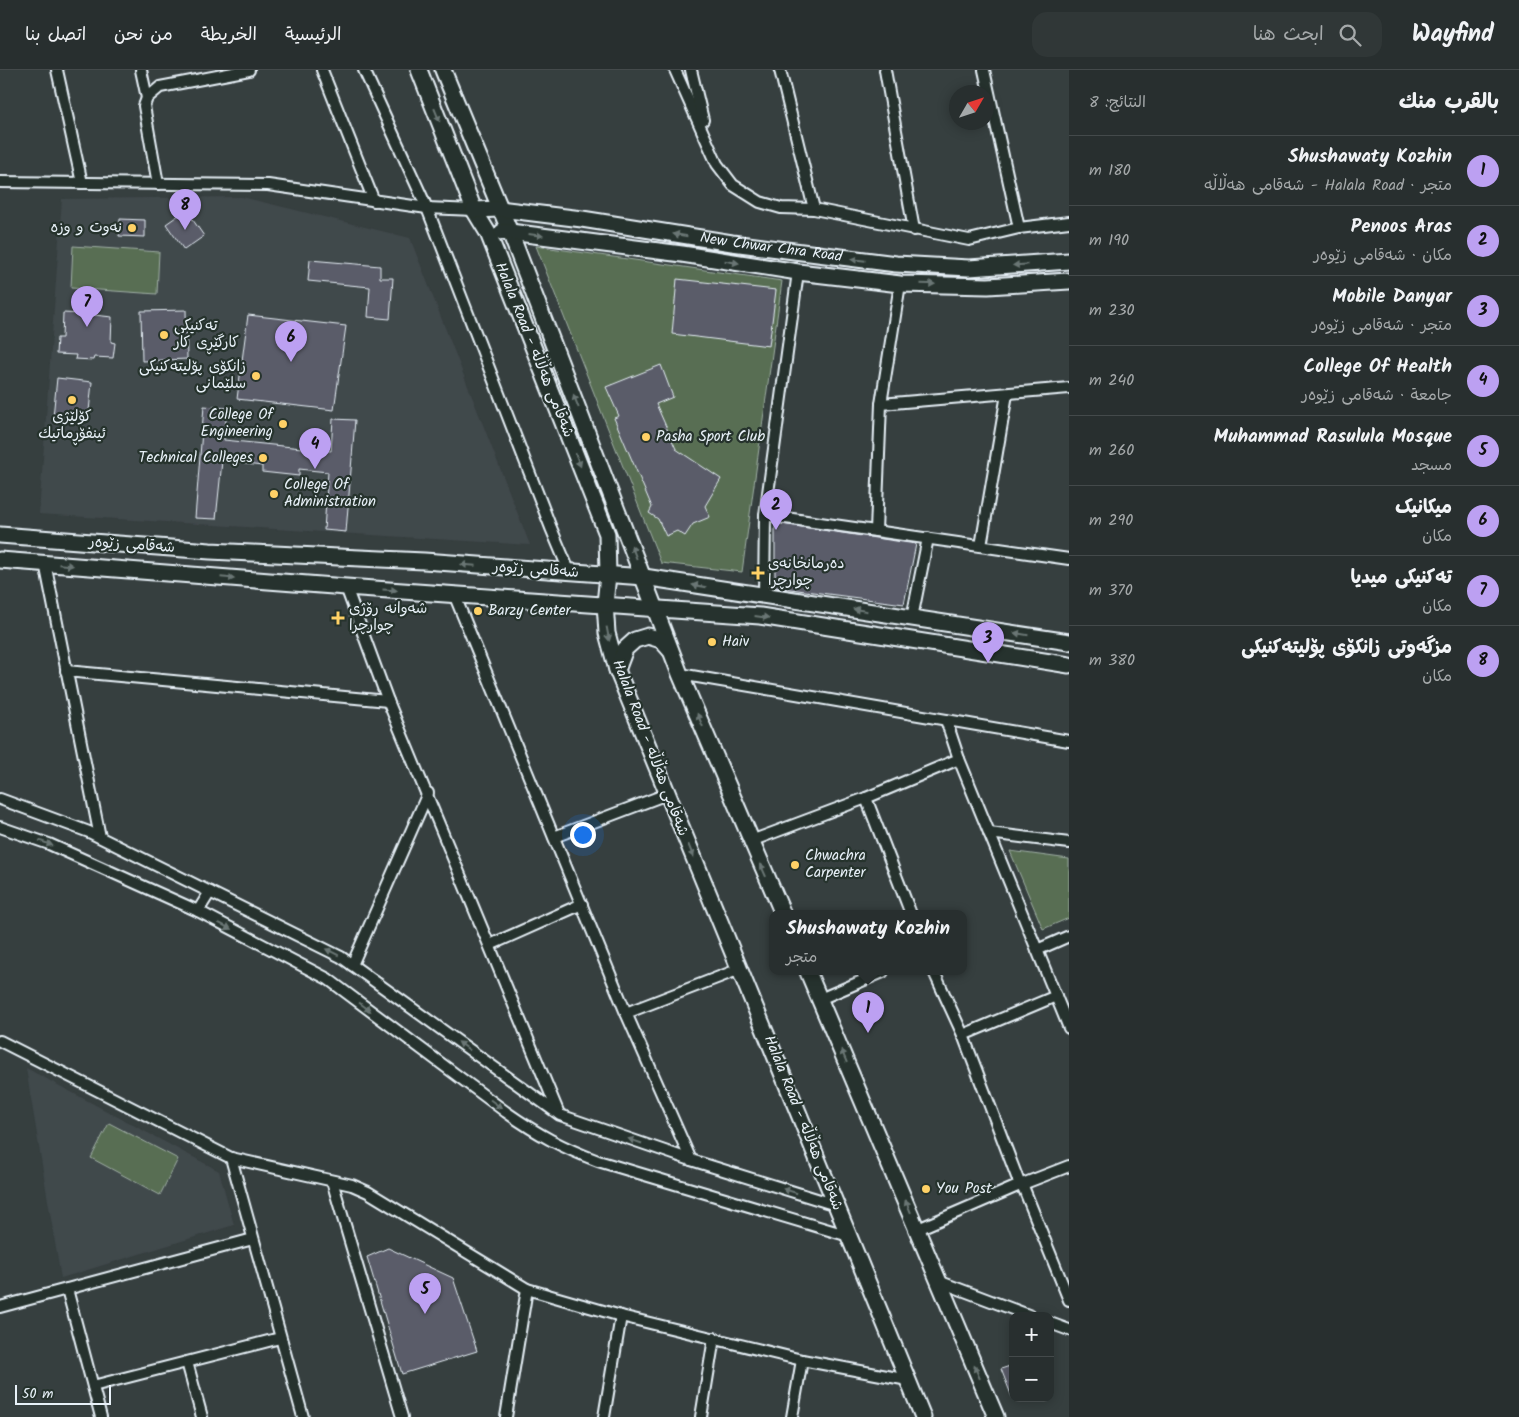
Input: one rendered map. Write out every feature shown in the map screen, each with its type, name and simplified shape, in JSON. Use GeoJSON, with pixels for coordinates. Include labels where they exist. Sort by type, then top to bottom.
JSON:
{"type":"FeatureCollection","features":[{"type":"Feature","properties":{"kind":"street"},"geometry":{"type":"LineString","coordinates":[[57,70],[82,183]]}},
{"type":"Feature","properties":{"kind":"street"},"geometry":{"type":"LineString","coordinates":[[141,70],[147,98]]}},
{"type":"Feature","properties":{"kind":"street"},"geometry":{"type":"LineString","coordinates":[[158,184],[144,106],[147,98],[160,88],[249,70]]}},
{"type":"Feature","properties":{"kind":"street"},"geometry":{"type":"LineString","coordinates":[[322,70],[374,201]]}},
{"type":"Feature","properties":{"kind":"street"},"geometry":{"type":"LineString","coordinates":[[364,70],[427,208],[570,573]]}},
{"type":"Feature","properties":{"kind":"street","name":"Halala Road - شەقامی هەڵاڵە"},"geometry":{"type":"LineString","coordinates":[[419,70],[474,210],[488,233],[607,534],[608,575],[605,604],[607,633],[617,670],[923,1417]]}},
{"type":"Feature","properties":{"kind":"street","name":"Halala Road - شەقامی هەڵاڵە"},"geometry":{"type":"LineString","coordinates":[[443,70],[510,232],[656,609],[670,650],[781,910]]}},
{"type":"Feature","properties":{"kind":"street"},"geometry":{"type":"LineString","coordinates":[[675,70],[717,164],[724,175],[732,185],[747,196],[764,204],[781,208],[814,209],[969,240],[1020,228],[1069,222]]}},
{"type":"Feature","properties":{"kind":"street"},"geometry":{"type":"LineString","coordinates":[[691,70],[707,141]]}},
{"type":"Feature","properties":{"kind":"street"},"geometry":{"type":"LineString","coordinates":[[780,70],[814,209]]}},
{"type":"Feature","properties":{"kind":"street"},"geometry":{"type":"LineString","coordinates":[[885,70],[914,230]]}},
{"type":"Feature","properties":{"kind":"street"},"geometry":{"type":"LineString","coordinates":[[984,70],[1020,228]]}},
{"type":"Feature","properties":{"kind":"street"},"geometry":{"type":"LineString","coordinates":[[0,182],[268,185],[427,208],[474,210]]}},
{"type":"Feature","properties":{"kind":"street","name":"New Chwar Chra Road"},"geometry":{"type":"LineString","coordinates":[[474,210],[500,209],[582,218],[732,243],[896,264],[969,268],[1069,260]]}},
{"type":"Feature","properties":{"kind":"street","name":"New Chwar Chra Road"},"geometry":{"type":"LineString","coordinates":[[488,233],[510,232],[682,254],[798,272],[900,284],[988,286],[1069,281]]}},
{"type":"Feature","properties":{"kind":"street"},"geometry":{"type":"LineString","coordinates":[[764,596],[765,515],[798,272]]}},
{"type":"Feature","properties":{"kind":"street"},"geometry":{"type":"LineString","coordinates":[[876,531],[881,404],[900,284]]}},
{"type":"Feature","properties":{"kind":"street"},"geometry":{"type":"LineString","coordinates":[[881,404],[1069,388]]}},
{"type":"Feature","properties":{"kind":"street"},"geometry":{"type":"LineString","coordinates":[[981,546],[1007,394]]}},
{"type":"Feature","properties":{"kind":"street"},"geometry":{"type":"LineString","coordinates":[[765,515],[1069,558]]}},
{"type":"Feature","properties":{"kind":"street","name":"شەقامی زێوەر"},"geometry":{"type":"LineString","coordinates":[[0,535],[210,551],[424,561],[644,578],[1069,642]]}},
{"type":"Feature","properties":{"kind":"street"},"geometry":{"type":"LineString","coordinates":[[912,618],[928,538]]}},
{"type":"Feature","properties":{"kind":"street","name":"شەقامی زێوەر"},"geometry":{"type":"LineString","coordinates":[[0,560],[346,587],[760,616],[1069,665]]}},
{"type":"Feature","properties":{"kind":"street"},"geometry":{"type":"LineString","coordinates":[[45,563],[100,837]]}},
{"type":"Feature","properties":{"kind":"street"},"geometry":{"type":"LineString","coordinates":[[346,587],[388,701],[428,793],[560,1115]]}},
{"type":"Feature","properties":{"kind":"street"},"geometry":{"type":"LineString","coordinates":[[454,594],[626,1013],[690,1160]]}},
{"type":"Feature","properties":{"kind":"street"},"geometry":{"type":"LineString","coordinates":[[617,670],[625,649],[634,640],[648,636],[661,640],[670,650]]}},
{"type":"Feature","properties":{"kind":"street"},"geometry":{"type":"LineString","coordinates":[[66,671],[388,701]]}},
{"type":"Feature","properties":{"kind":"street"},"geometry":{"type":"LineString","coordinates":[[680,674],[1069,741]]}},
{"type":"Feature","properties":{"kind":"street"},"geometry":{"type":"LineString","coordinates":[[946,720],[959,760],[1069,1028]]}},
{"type":"Feature","properties":{"kind":"street"},"geometry":{"type":"LineString","coordinates":[[751,841],[866,798],[959,760]]}},
{"type":"Feature","properties":{"kind":"street"},"geometry":{"type":"LineString","coordinates":[[352,965],[428,793]]}},
{"type":"Feature","properties":{"kind":"street"},"geometry":{"type":"LineString","coordinates":[[554,837],[667,794]]}},
{"type":"Feature","properties":{"kind":"street"},"geometry":{"type":"LineString","coordinates":[[866,798],[909,910]]}},
{"type":"Feature","properties":{"kind":"street"},"geometry":{"type":"LineString","coordinates":[[0,799],[100,837],[341,957],[560,1115],[690,1160],[836,1205]]}},
{"type":"Feature","properties":{"kind":"street"},"geometry":{"type":"LineString","coordinates":[[0,827],[49,844],[198,912],[328,979],[506,1112],[536,1133],[566,1149],[608,1164],[849,1236]]}},
{"type":"Feature","properties":{"kind":"street"},"geometry":{"type":"LineString","coordinates":[[989,833],[1069,843]]}},
{"type":"Feature","properties":{"kind":"street"},"geometry":{"type":"LineString","coordinates":[[198,912],[210,892]]}},
{"type":"Feature","properties":{"kind":"street"},"geometry":{"type":"LineString","coordinates":[[490,945],[582,904]]}},
{"type":"Feature","properties":{"kind":"street"},"geometry":{"type":"LineString","coordinates":[[1037,950],[1069,936]]}},
{"type":"Feature","properties":{"kind":"street"},"geometry":{"type":"LineString","coordinates":[[626,1013],[740,970]]}},
{"type":"Feature","properties":{"kind":"street"},"geometry":{"type":"LineString","coordinates":[[809,975],[996,1417]]}},
{"type":"Feature","properties":{"kind":"street"},"geometry":{"type":"LineString","coordinates":[[820,1000],[876,975]]}},
{"type":"Feature","properties":{"kind":"street"},"geometry":{"type":"LineString","coordinates":[[935,975],[964,1036],[1021,1184],[1069,1300]]}},
{"type":"Feature","properties":{"kind":"street"},"geometry":{"type":"LineString","coordinates":[[964,1036],[1056,996]]}},
{"type":"Feature","properties":{"kind":"street"},"geometry":{"type":"LineString","coordinates":[[0,1041],[231,1158],[352,1185],[368,1192],[527,1289],[621,1316],[802,1360],[908,1380]]}},
{"type":"Feature","properties":{"kind":"street"},"geometry":{"type":"LineString","coordinates":[[231,1158],[302,1417]]}},
{"type":"Feature","properties":{"kind":"street"},"geometry":{"type":"LineString","coordinates":[[918,1229],[1021,1184],[1069,1166]]}},
{"type":"Feature","properties":{"kind":"street"},"geometry":{"type":"LineString","coordinates":[[332,1181],[402,1417]]}},
{"type":"Feature","properties":{"kind":"street"},"geometry":{"type":"LineString","coordinates":[[0,1307],[253,1239]]}},
{"type":"Feature","properties":{"kind":"street"},"geometry":{"type":"LineString","coordinates":[[938,1281],[1020,1312]]}},
{"type":"Feature","properties":{"kind":"street"},"geometry":{"type":"LineString","coordinates":[[67,1289],[101,1417]]}},
{"type":"Feature","properties":{"kind":"street"},"geometry":{"type":"LineString","coordinates":[[506,1417],[527,1289]]}},
{"type":"Feature","properties":{"kind":"street"},"geometry":{"type":"LineString","coordinates":[[604,1417],[621,1316]]}},
{"type":"Feature","properties":{"kind":"street"},"geometry":{"type":"LineString","coordinates":[[1054,1324],[1069,1330]]}},
{"type":"Feature","properties":{"kind":"street"},"geometry":{"type":"LineString","coordinates":[[93,1386],[280,1338]]}},
{"type":"Feature","properties":{"kind":"street"},"geometry":{"type":"LineString","coordinates":[[701,1417],[714,1338]]}},
{"type":"Feature","properties":{"kind":"street"},"geometry":{"type":"LineString","coordinates":[[792,1417],[802,1360]]}},
{"type":"Feature","properties":{"kind":"street"},"geometry":{"type":"LineString","coordinates":[[187,1362],[202,1417]]}},
{"type":"Feature","properties":{"kind":"shaded area","name":"زانکۆی پۆلیتەکنیکی سلێمانی"},"geometry":{"type":"Polygon","coordinates":[[[242,197],[410,238],[530,545],[39,514],[62,199],[242,197]]]}},
{"type":"Feature","properties":{"kind":"shaded area"},"geometry":{"type":"Polygon","coordinates":[[[26,1068],[219,1171],[234,1225],[61,1278],[26,1068]]]}},
{"type":"Feature","properties":{"kind":"green space"},"geometry":{"type":"Polygon","coordinates":[[[73,246],[159,252],[157,294],[71,288],[73,246]]]}},
{"type":"Feature","properties":{"kind":"green space"},"geometry":{"type":"Polygon","coordinates":[[[536,246],[782,281],[742,572],[661,563],[536,246]]]}},
{"type":"Feature","properties":{"kind":"green space"},"geometry":{"type":"Polygon","coordinates":[[[1010,851],[1069,859],[1069,918],[1043,929],[1010,851]]]}},
{"type":"Feature","properties":{"kind":"green space"},"geometry":{"type":"Polygon","coordinates":[[[109,1123],[178,1159],[160,1195],[91,1158],[109,1123]]]}},
{"type":"Feature","properties":{"kind":"building"},"geometry":{"type":"Polygon","coordinates":[[[186,210],[204,236],[184,250],[166,224],[186,210]]]}},
{"type":"Feature","properties":{"kind":"building","name":"نەوت و وزە"},"geometry":{"type":"Polygon","coordinates":[[[120,219],[145,220],[145,237],[119,236],[120,219]]]}},
{"type":"Feature","properties":{"kind":"building"},"geometry":{"type":"Polygon","coordinates":[[[310,260],[380,266],[380,278],[393,278],[390,319],[368,317],[370,287],[308,281],[310,260]]]}},
{"type":"Feature","properties":{"kind":"building"},"geometry":{"type":"Polygon","coordinates":[[[677,279],[776,290],[769,346],[672,334],[677,279]]]}},
{"type":"Feature","properties":{"kind":"building"},"geometry":{"type":"Polygon","coordinates":[[[84,310],[94,311],[94,315],[112,317],[111,342],[115,343],[113,358],[75,359],[76,355],[56,354],[57,338],[62,338],[63,313],[84,314],[84,310]]]}},
{"type":"Feature","properties":{"kind":"building","name":"تەکنیکی کارگێڕی کار"},"geometry":{"type":"Polygon","coordinates":[[[186,310],[187,359],[142,361],[141,311],[186,310]]]}},
{"type":"Feature","properties":{"kind":"building"},"geometry":{"type":"Polygon","coordinates":[[[248,315],[346,326],[334,410],[237,399],[248,315]]]}},
{"type":"Feature","properties":{"kind":"building","name":"Pasha Sport Club"},"geometry":{"type":"Polygon","coordinates":[[[661,365],[673,397],[656,404],[676,449],[721,479],[705,506],[710,517],[693,524],[685,536],[677,531],[666,536],[658,519],[649,513],[652,507],[614,418],[619,416],[606,387],[661,365]]]}},
{"type":"Feature","properties":{"kind":"building","name":"کۆلێژی ئینفۆڕماتیك"},"geometry":{"type":"Polygon","coordinates":[[[57,378],[92,382],[88,421],[53,417],[57,378]]]}},
{"type":"Feature","properties":{"kind":"building"},"geometry":{"type":"Polygon","coordinates":[[[204,406],[227,408],[224,440],[331,451],[333,419],[355,420],[346,532],[324,530],[328,472],[299,469],[299,476],[262,472],[262,466],[222,461],[216,519],[195,518],[204,406]]]}},
{"type":"Feature","properties":{"kind":"building"},"geometry":{"type":"Polygon","coordinates":[[[775,523],[916,544],[904,604],[775,587],[775,523]]]}},
{"type":"Feature","properties":{"kind":"building"},"geometry":{"type":"Polygon","coordinates":[[[388,1248],[453,1278],[477,1351],[402,1374],[367,1257],[388,1248]]]}},
{"type":"Feature","properties":{"kind":"building"},"geometry":{"type":"Polygon","coordinates":[[[1009,1366],[1009,1389],[1001,1369],[1009,1366]]]}},
{"type":"Feature","properties":{"kind":"place","name":"نەوت و وزە"},"geometry":{"type":"Point","coordinates":[132,228]}},
{"type":"Feature","properties":{"kind":"place","name":"مزگەوتی زانکۆی پۆلیتەکنیکی"},"geometry":{"type":"Point","coordinates":[185,230]}},
{"type":"Feature","properties":{"kind":"place","name":"تەکنیکی میدیا"},"geometry":{"type":"Point","coordinates":[87,327]}},
{"type":"Feature","properties":{"kind":"place","name":"تەکنیکی کارگێڕی کار"},"geometry":{"type":"Point","coordinates":[164,335]}},
{"type":"Feature","properties":{"kind":"place","name":"میکانیک"},"geometry":{"type":"Point","coordinates":[291,362]}},
{"type":"Feature","properties":{"kind":"place","name":"زانکۆی پۆلیتەکنیکی سلێمانی"},"geometry":{"type":"Point","coordinates":[256,376]}},
{"type":"Feature","properties":{"kind":"place","name":"کۆلێژی ئینفۆڕماتیك"},"geometry":{"type":"Point","coordinates":[72,400]}},
{"type":"Feature","properties":{"kind":"place","name":"College Of Engineering"},"geometry":{"type":"Point","coordinates":[283,424]}},
{"type":"Feature","properties":{"kind":"place","name":"Pasha Sport Club"},"geometry":{"type":"Point","coordinates":[646,437]}},
{"type":"Feature","properties":{"kind":"place","name":"Technical Colleges"},"geometry":{"type":"Point","coordinates":[263,458]}},
{"type":"Feature","properties":{"kind":"place","name":"College Of Health"},"geometry":{"type":"Point","coordinates":[315,469]}},
{"type":"Feature","properties":{"kind":"place","name":"College Of Administration"},"geometry":{"type":"Point","coordinates":[274,494]}},
{"type":"Feature","properties":{"kind":"place","name":"Penoos Aras"},"geometry":{"type":"Point","coordinates":[776,530]}},
{"type":"Feature","properties":{"kind":"place","name":"دەرمانخانەی چوارچرا"},"geometry":{"type":"Point","coordinates":[758,573]}},
{"type":"Feature","properties":{"kind":"place","name":"Barzy Center"},"geometry":{"type":"Point","coordinates":[478,611]}},
{"type":"Feature","properties":{"kind":"place","name":"شەوانە ڕۆژی چوارچرا"},"geometry":{"type":"Point","coordinates":[338,618]}},
{"type":"Feature","properties":{"kind":"place","name":"Haiv"},"geometry":{"type":"Point","coordinates":[712,642]}},
{"type":"Feature","properties":{"kind":"place","name":"Mobile Danyar"},"geometry":{"type":"Point","coordinates":[988,663]}},
{"type":"Feature","properties":{"kind":"place","name":"Chwachra Carpenter"},"geometry":{"type":"Point","coordinates":[795,865]}},
{"type":"Feature","properties":{"kind":"place","name":"Shushawaty Kozhin"},"geometry":{"type":"Point","coordinates":[868,1033]}},
{"type":"Feature","properties":{"kind":"place","name":"You Post"},"geometry":{"type":"Point","coordinates":[926,1189]}},
{"type":"Feature","properties":{"kind":"place","name":"Muhammad Rasulula Mosque"},"geometry":{"type":"Point","coordinates":[425,1314]}}]}
